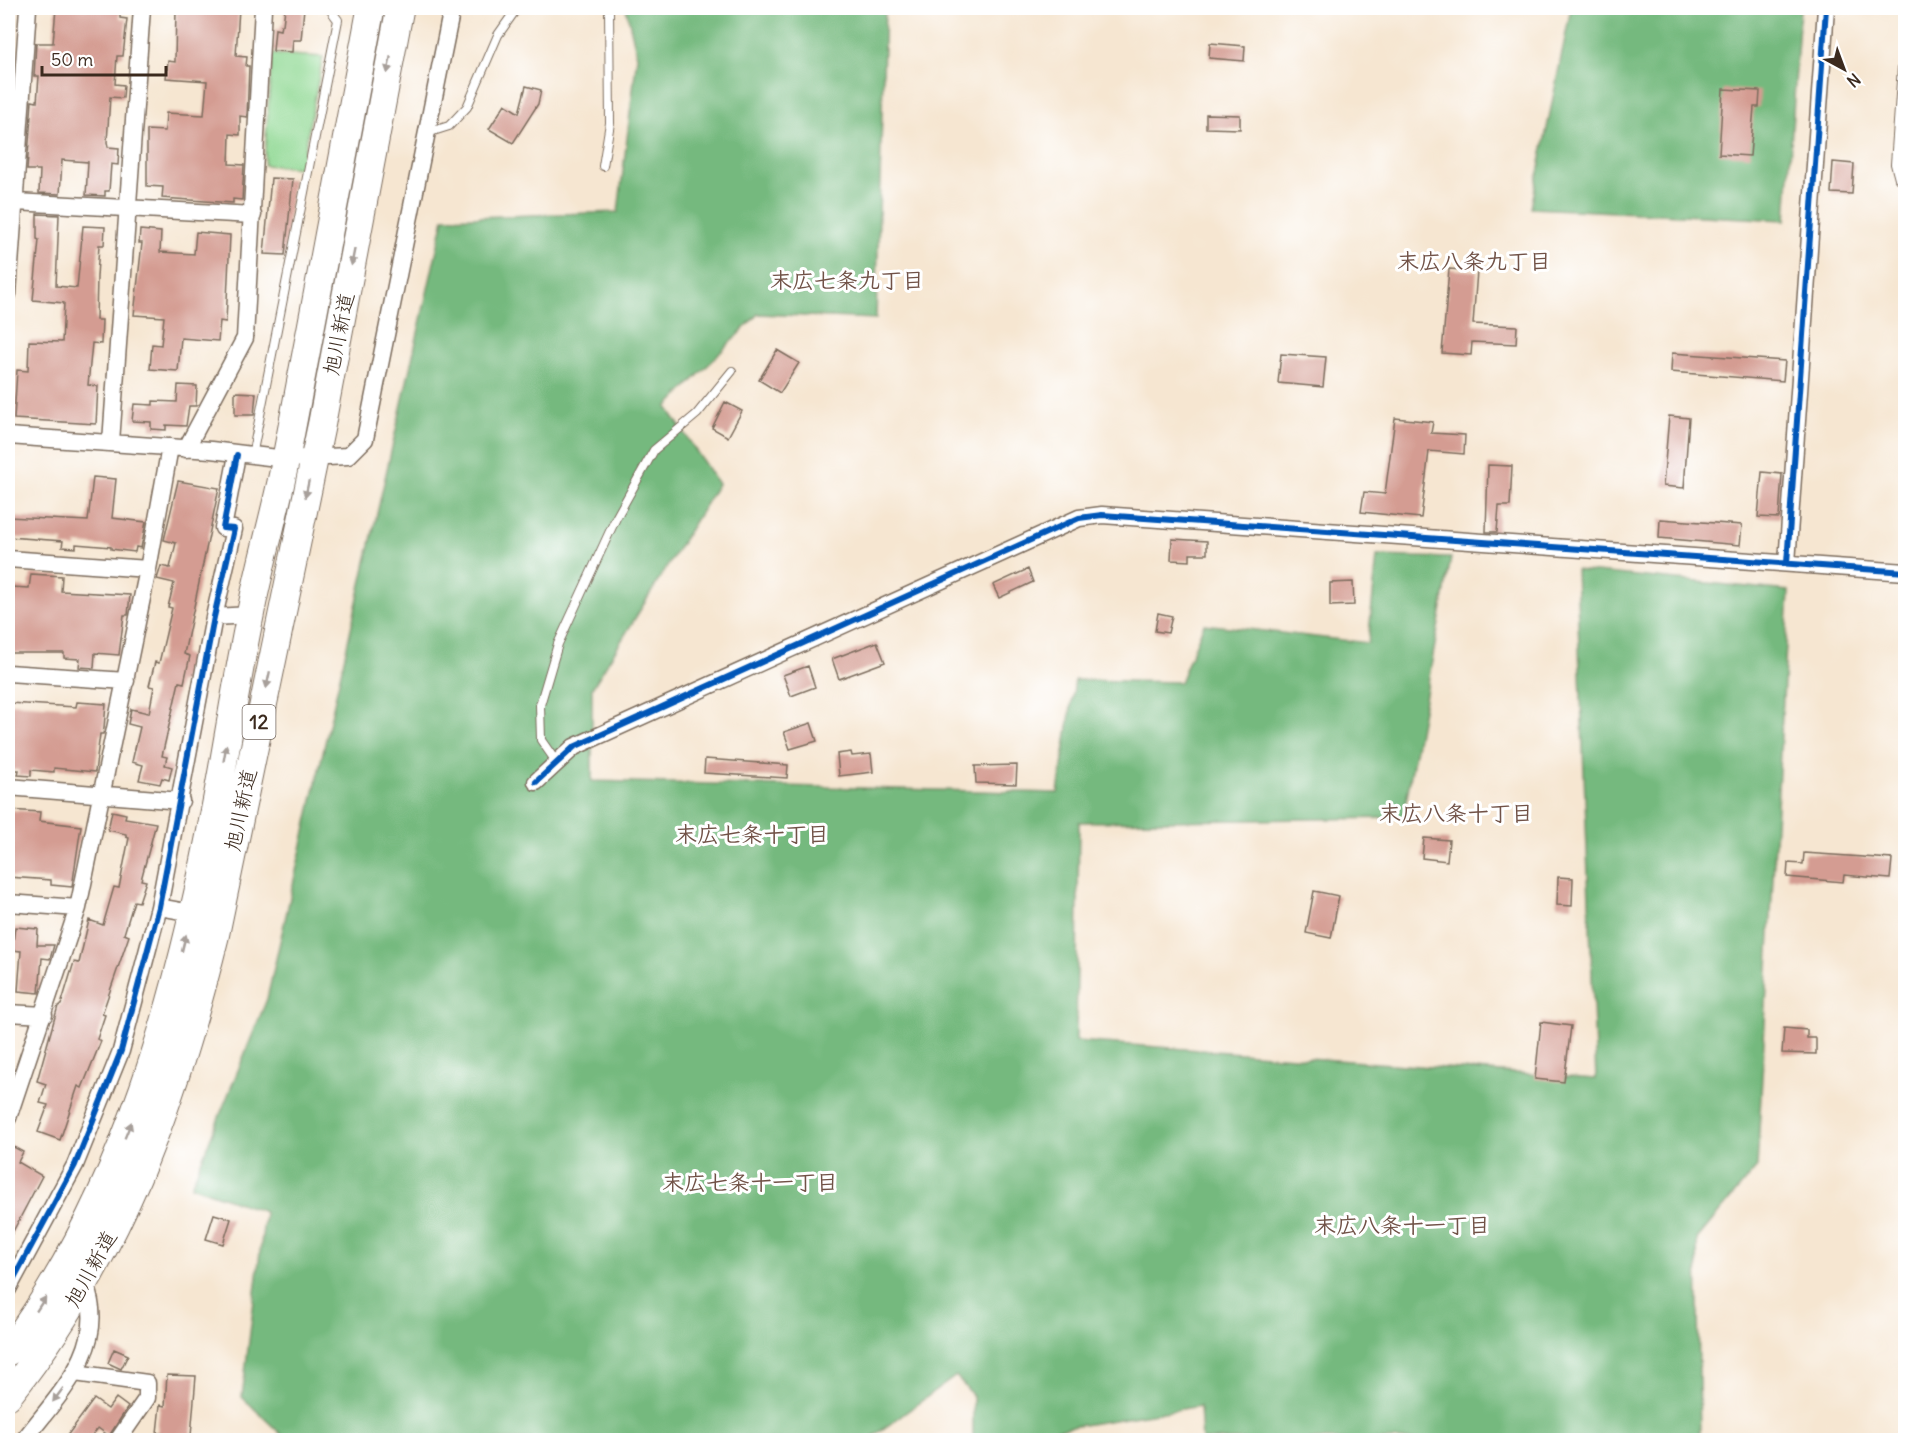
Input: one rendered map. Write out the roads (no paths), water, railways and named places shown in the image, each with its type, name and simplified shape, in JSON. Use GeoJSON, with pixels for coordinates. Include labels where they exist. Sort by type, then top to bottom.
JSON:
{"type":"FeatureCollection","features":[{"type":"Feature","properties":{"kind":"highway","name":"旭川新道"},"geometry":{"type":"LineString","coordinates":[[8,1352],[43,1302],[72,1251],[120,1150],[138,1106],[167,1012],[216,807],[250,615],[286,459],[371,8]]}},
{"type":"Feature","properties":{"kind":"highway","name":"旭川新道"},"geometry":{"type":"LineString","coordinates":[[8,1396],[56,1331],[85,1285],[134,1186],[159,1130],[196,1016],[215,938],[313,459],[400,8]]}},
{"type":"Feature","properties":{"kind":"street"},"geometry":{"type":"LineString","coordinates":[[8,294],[28,8]]}},
{"type":"Feature","properties":{"kind":"street"},"geometry":{"type":"LineString","coordinates":[[111,442],[142,8]]}},
{"type":"Feature","properties":{"kind":"street"},"geometry":{"type":"LineString","coordinates":[[8,1118],[44,1016],[78,908],[148,569],[178,448],[244,338],[253,215],[263,8]]}},
{"type":"Feature","properties":{"kind":"street"},"geometry":{"type":"LineString","coordinates":[[8,436],[111,442],[286,459],[348,456],[365,439],[452,8]]}},
{"type":"Feature","properties":{"kind":"street"},"geometry":{"type":"LineString","coordinates":[[1787,563],[1826,8]]}},
{"type":"Feature","properties":{"kind":"street"},"geometry":{"type":"LineString","coordinates":[[15,202],[253,215]]}},
{"type":"Feature","properties":{"kind":"street"},"geometry":{"type":"LineString","coordinates":[[8,1289],[75,1165],[121,1051],[159,907],[181,801],[214,617],[234,529],[223,528],[245,455]]}},
{"type":"Feature","properties":{"kind":"street"},"geometry":{"type":"LineString","coordinates":[[536,782],[574,747],[1079,518],[1102,515],[1905,572]]}},
{"type":"Feature","properties":{"kind":"street"},"geometry":{"type":"LineString","coordinates":[[8,559],[148,569]]}},
{"type":"Feature","properties":{"kind":"street"},"geometry":{"type":"LineString","coordinates":[[214,617],[250,615]]}},
{"type":"Feature","properties":{"kind":"street"},"geometry":{"type":"LineString","coordinates":[[8,672],[126,681]]}},
{"type":"Feature","properties":{"kind":"street"},"geometry":{"type":"LineString","coordinates":[[8,787],[181,801]]}},
{"type":"Feature","properties":{"kind":"street"},"geometry":{"type":"LineString","coordinates":[[8,903],[78,908]]}},
{"type":"Feature","properties":{"kind":"street"},"geometry":{"type":"LineString","coordinates":[[159,907],[192,913]]}},
{"type":"Feature","properties":{"kind":"street"},"geometry":{"type":"LineString","coordinates":[[8,1013],[44,1016]]}},
{"type":"Feature","properties":{"kind":"street"},"geometry":{"type":"LineString","coordinates":[[24,1440],[75,1373],[89,1342],[93,1326],[93,1311],[85,1285]]}},
{"type":"Feature","properties":{"kind":"street"},"geometry":{"type":"LineString","coordinates":[[75,1373],[147,1383],[147,1398],[118,1440]]}},
{"type":"Feature","properties":{"kind":"lane"},"geometry":{"type":"LineString","coordinates":[[245,455],[339,20],[329,8]]}},
{"type":"Feature","properties":{"kind":"lane"},"geometry":{"type":"LineString","coordinates":[[428,133],[449,126],[467,107],[498,35],[517,8]]}},
{"type":"Feature","properties":{"kind":"lane"},"geometry":{"type":"LineString","coordinates":[[603,166],[610,123],[609,8]]}},
{"type":"Feature","properties":{"kind":"lane"},"geometry":{"type":"LineString","coordinates":[[1905,11],[1902,111],[1895,164],[1899,179],[1905,184]]}},
{"type":"Feature","properties":{"kind":"lane"},"geometry":{"type":"LineString","coordinates":[[557,763],[541,740],[540,705],[558,644],[616,518],[654,450],[697,414],[732,371]]}},
{"type":"Feature","properties":{"kind":"district","name":"末広八条九丁目"},"geometry":{"type":"Point","coordinates":[1474,261]}},
{"type":"Feature","properties":{"kind":"district","name":"末広七条九丁目"},"geometry":{"type":"Point","coordinates":[847,280]}},
{"type":"Feature","properties":{"kind":"district","name":"末広八条十丁目"},"geometry":{"type":"Point","coordinates":[1456,813]}},
{"type":"Feature","properties":{"kind":"district","name":"末広七条十丁目"},"geometry":{"type":"Point","coordinates":[752,834]}},
{"type":"Feature","properties":{"kind":"district","name":"末広七条十一丁目"},"geometry":{"type":"Point","coordinates":[750,1182]}},
{"type":"Feature","properties":{"kind":"district","name":"末広八条十一丁目"},"geometry":{"type":"Point","coordinates":[1402,1225]}}]}
